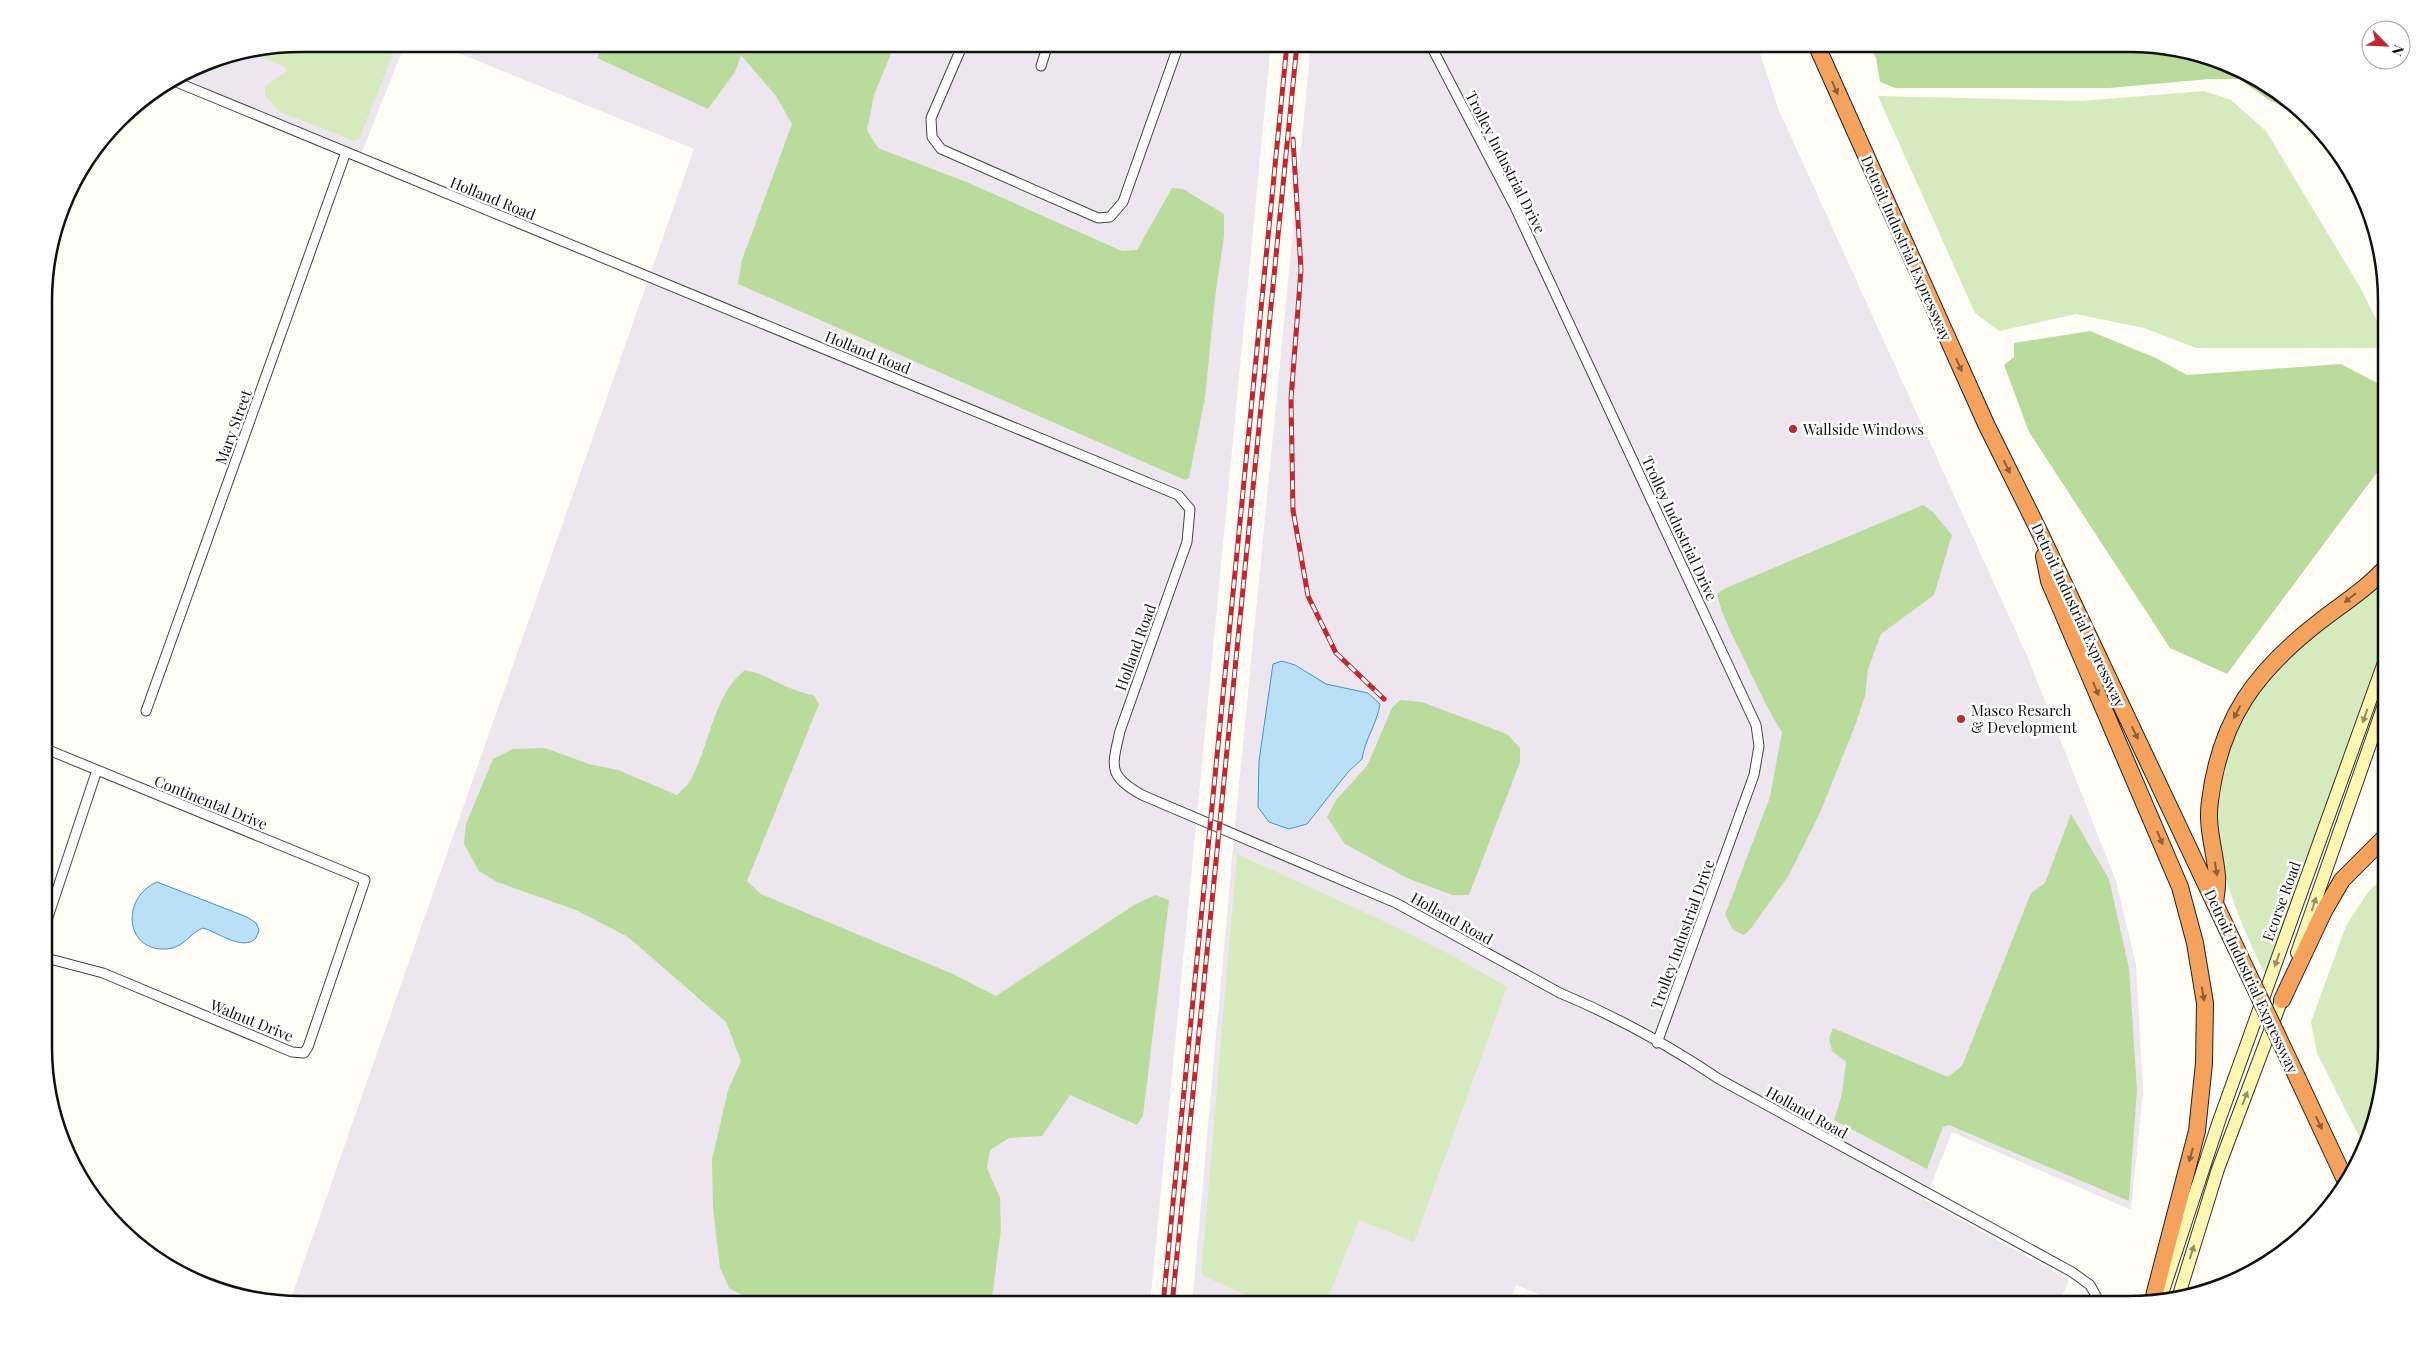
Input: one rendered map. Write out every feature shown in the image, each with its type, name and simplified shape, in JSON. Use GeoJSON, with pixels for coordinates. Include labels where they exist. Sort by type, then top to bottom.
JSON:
{"type":"FeatureCollection","features":[{"type":"Feature","properties":{"kind":"highway","name":"Detroit Industrial Expressway"},"geometry":{"type":"LineString","coordinates":[[1820,52],[1986,424],[2039,531],[2344,1175]]}},
{"type":"Feature","properties":{"kind":"highway"},"geometry":{"type":"LineString","coordinates":[[2039,531],[2048,581],[2180,887],[2195,943],[2205,1003],[2204,1063],[2197,1131],[2154,1295]]}},
{"type":"Feature","properties":{"kind":"highway"},"geometry":{"type":"LineString","coordinates":[[2215,903],[2218,878],[2210,834],[2209,803],[2215,768],[2224,740],[2237,710],[2252,686],[2272,662],[2293,642],[2378,573]]}},
{"type":"Feature","properties":{"kind":"highway"},"geometry":{"type":"LineString","coordinates":[[2282,1000],[2324,911],[2342,880],[2378,844]]}},
{"type":"Feature","properties":{"kind":"main road","name":"Ecorse Road"},"geometry":{"type":"LineString","coordinates":[[2162,1294],[2219,1121],[2378,679]]}},
{"type":"Feature","properties":{"kind":"main road","name":"Ecorse Road"},"geometry":{"type":"LineString","coordinates":[[2180,1291],[2218,1169],[2282,1000],[2339,829],[2378,721]]}},
{"type":"Feature","properties":{"kind":"street"},"geometry":{"type":"LineString","coordinates":[[960,52],[931,118],[932,137],[942,149],[1098,218],[1110,217],[1123,202],[1176,52]]}},
{"type":"Feature","properties":{"kind":"street"},"geometry":{"type":"LineString","coordinates":[[1041,66],[1045,52]]}},
{"type":"Feature","properties":{"kind":"street","name":"Trolley Industrial Drive"},"geometry":{"type":"LineString","coordinates":[[1434,52],[1515,207],[1756,725],[1759,746],[1754,774],[1658,1043]]}},
{"type":"Feature","properties":{"kind":"street","name":"Holland Road"},"geometry":{"type":"LineString","coordinates":[[181,84],[1178,495],[1190,509],[1187,542],[1120,731],[1114,771],[1119,780],[1142,794],[1396,903],[1658,1043],[1718,1079],[2072,1272],[2090,1285],[2096,1296]]}},
{"type":"Feature","properties":{"kind":"street","name":"Mary Street"},"geometry":{"type":"LineString","coordinates":[[146,711],[346,152]]}},
{"type":"Feature","properties":{"kind":"street","name":"Continental Drive"},"geometry":{"type":"LineString","coordinates":[[52,752],[365,880]]}},
{"type":"Feature","properties":{"kind":"street"},"geometry":{"type":"LineString","coordinates":[[52,905],[96,770]]}},
{"type":"Feature","properties":{"kind":"street","name":"Walnut Drive"},"geometry":{"type":"LineString","coordinates":[[52,960],[103,974],[292,1052],[304,1053],[308,1048],[365,880]]}},
{"type":"Feature","properties":{"kind":"shaded area"},"geometry":{"type":"Polygon","coordinates":[[[301,52],[402,52],[361,154],[215,93],[189,79],[206,71],[253,57],[301,52]]]}},
{"type":"Feature","properties":{"kind":"shaded area"},"geometry":{"type":"Polygon","coordinates":[[[456,52],[1270,52],[1151,1296],[292,1296],[694,149],[456,52]]]}},
{"type":"Feature","properties":{"kind":"shaded area"},"geometry":{"type":"Polygon","coordinates":[[[1310,52],[1760,52],[1778,108],[2028,658],[2116,881],[2136,965],[2143,1093],[2131,1210],[1952,1132],[1925,1200],[2069,1280],[2062,1296],[1543,1296],[1516,1285],[1512,1296],[1193,1296],[1233,847],[1310,52]]]}},
{"type":"Feature","properties":{"kind":"green space"},"geometry":{"type":"Polygon","coordinates":[[[301,52],[394,52],[359,139],[354,141],[280,112],[265,96],[265,86],[287,71],[285,67],[260,56],[301,52]]]}},
{"type":"Feature","properties":{"kind":"green space"},"geometry":{"type":"Polygon","coordinates":[[[600,52],[892,52],[874,95],[867,130],[878,148],[969,183],[1122,251],[1137,250],[1172,188],[1183,189],[1224,214],[1224,236],[1215,298],[1205,398],[1189,478],[1185,480],[738,284],[742,260],[792,124],[776,96],[741,55],[735,72],[708,109],[597,58],[600,52]]]}},
{"type":"Feature","properties":{"kind":"green space"},"geometry":{"type":"Polygon","coordinates":[[[1873,52],[2146,53],[2178,57],[2225,71],[2268,94],[2286,108],[2269,100],[2239,79],[2210,79],[2109,88],[1895,88],[1880,82],[1876,58],[1873,52]]]}},
{"type":"Feature","properties":{"kind":"green space"},"geometry":{"type":"Polygon","coordinates":[[[2204,91],[2231,100],[2266,131],[2361,289],[2378,323],[2376,348],[2196,348],[2144,328],[2076,314],[1999,331],[1975,313],[1878,96],[2082,101],[2204,91]]]}},
{"type":"Feature","properties":{"kind":"green space"},"geometry":{"type":"Polygon","coordinates":[[[2090,331],[2156,358],[2187,375],[2341,364],[2378,383],[2378,471],[2227,674],[2170,648],[2029,432],[2004,365],[2014,357],[2014,343],[2090,331]]]}},
{"type":"Feature","properties":{"kind":"green space"},"geometry":{"type":"Polygon","coordinates":[[[1923,505],[1932,511],[1952,535],[1934,595],[1881,634],[1868,669],[1865,696],[1855,726],[1819,815],[1789,875],[1752,927],[1744,935],[1733,930],[1725,915],[1770,797],[1782,732],[1732,635],[1717,594],[1726,588],[1923,505]]]}},
{"type":"Feature","properties":{"kind":"green space"},"geometry":{"type":"Polygon","coordinates":[[[2378,583],[2378,661],[2267,978],[2233,901],[2225,874],[2219,847],[2217,820],[2218,792],[2227,753],[2256,694],[2278,666],[2311,636],[2378,583]]]}},
{"type":"Feature","properties":{"kind":"green space"},"geometry":{"type":"Polygon","coordinates":[[[745,670],[754,672],[796,691],[814,695],[819,704],[747,881],[761,894],[953,974],[996,996],[1134,905],[1155,895],[1169,900],[1143,1116],[1137,1125],[1070,1095],[1042,1136],[1009,1138],[990,1150],[987,1168],[1000,1198],[1001,1229],[992,1296],[744,1296],[729,1288],[720,1268],[713,1208],[712,1160],[728,1090],[741,1061],[726,1022],[628,937],[576,910],[497,882],[479,871],[464,844],[466,824],[493,759],[513,749],[545,748],[589,764],[618,770],[677,795],[689,783],[697,768],[718,708],[734,681],[745,670]]]}},
{"type":"Feature","properties":{"kind":"green space"},"geometry":{"type":"Polygon","coordinates":[[[1400,700],[1422,702],[1507,734],[1520,748],[1520,762],[1469,895],[1452,895],[1407,878],[1345,844],[1327,817],[1336,800],[1367,766],[1392,708],[1400,700]]]}},
{"type":"Feature","properties":{"kind":"green space"},"geometry":{"type":"Polygon","coordinates":[[[2071,814],[2109,879],[2129,968],[2137,1090],[2129,1201],[1949,1125],[1943,1127],[1927,1169],[1834,1120],[1842,1094],[1846,1062],[1832,1051],[1829,1038],[1833,1028],[1948,1077],[1962,1066],[2031,893],[2045,883],[2071,814]]]}},
{"type":"Feature","properties":{"kind":"green space"},"geometry":{"type":"Polygon","coordinates":[[[1237,854],[1408,933],[1507,987],[1414,1242],[1359,1220],[1329,1296],[1249,1296],[1201,1275],[1237,854]]]}},
{"type":"Feature","properties":{"kind":"green space"},"geometry":{"type":"Polygon","coordinates":[[[2378,883],[2378,1064],[2374,1096],[2361,1140],[2317,1053],[2311,1022],[2346,926],[2368,892],[2378,883]]]}},
{"type":"Feature","properties":{"kind":"water"},"geometry":{"type":"Polygon","coordinates":[[[1282,661],[1295,665],[1326,684],[1368,693],[1380,704],[1362,759],[1348,772],[1307,824],[1289,829],[1269,822],[1258,807],[1259,761],[1273,664],[1282,661]]]}},
{"type":"Feature","properties":{"kind":"water"},"geometry":{"type":"Polygon","coordinates":[[[157,882],[247,917],[256,923],[259,930],[256,938],[251,942],[238,942],[203,928],[173,948],[153,948],[142,942],[135,933],[132,922],[133,911],[137,899],[145,889],[157,882]]]}},
{"type":"Feature","properties":{"kind":"railway"},"geometry":{"type":"LineString","coordinates":[[1164,1296],[1286,52]]}},
{"type":"Feature","properties":{"kind":"railway"},"geometry":{"type":"LineString","coordinates":[[1173,1296],[1296,52]]}},
{"type":"Feature","properties":{"kind":"railway"},"geometry":{"type":"LineString","coordinates":[[1293,139],[1301,270],[1291,399],[1293,510],[1308,596],[1336,653],[1384,699]]}},
{"type":"Feature","properties":{"kind":"place","name":"Wallside Windows"},"geometry":{"type":"Point","coordinates":[1793,429]}},
{"type":"Feature","properties":{"kind":"place","name":"Masco Resarch & Development"},"geometry":{"type":"Point","coordinates":[1961,719]}}]}
